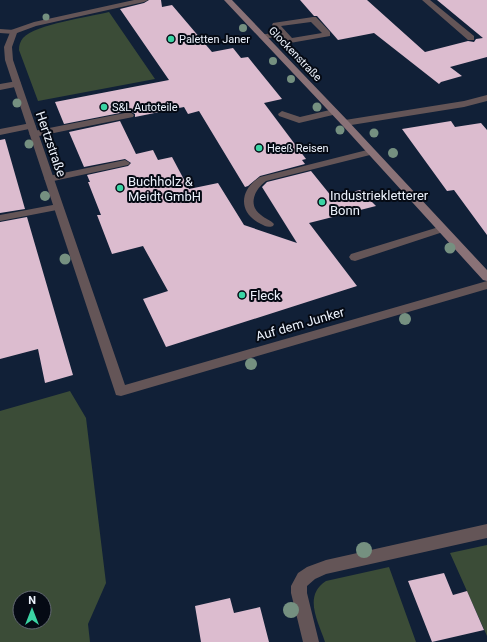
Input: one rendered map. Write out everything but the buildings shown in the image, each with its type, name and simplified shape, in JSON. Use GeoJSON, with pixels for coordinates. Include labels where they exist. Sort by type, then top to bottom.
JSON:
{"type":"FeatureCollection","features":[{"type":"Feature","properties":{"kind":"street"},"geometry":{"type":"LineString","coordinates":[[0,31],[14,32],[34,24],[50,20],[144,0]]}},
{"type":"Feature","properties":{"kind":"street","name":"Glockenstraße"},"geometry":{"type":"LineString","coordinates":[[228,0],[345,123],[487,277]]}},
{"type":"Feature","properties":{"kind":"street"},"geometry":{"type":"LineString","coordinates":[[426,0],[471,38]]}},
{"type":"Feature","properties":{"kind":"street"},"geometry":{"type":"LineString","coordinates":[[313,19],[327,34],[290,41],[283,33],[276,25],[313,19]]}},
{"type":"Feature","properties":{"kind":"street","name":"Hertzstraße"},"geometry":{"type":"LineString","coordinates":[[14,32],[8,47],[8,60],[120,391]]}},
{"type":"Feature","properties":{"kind":"street"},"geometry":{"type":"LineString","coordinates":[[263,37],[283,33]]}},
{"type":"Feature","properties":{"kind":"street"},"geometry":{"type":"LineString","coordinates":[[0,87],[16,84]]}},
{"type":"Feature","properties":{"kind":"street"},"geometry":{"type":"LineString","coordinates":[[345,123],[464,104],[487,98]]}},
{"type":"Feature","properties":{"kind":"street"},"geometry":{"type":"LineString","coordinates":[[282,114],[299,120],[334,112]]}},
{"type":"Feature","properties":{"kind":"street"},"geometry":{"type":"LineString","coordinates":[[0,132],[32,130],[130,115]]}},
{"type":"Feature","properties":{"kind":"street"},"geometry":{"type":"LineString","coordinates":[[268,224],[256,216],[250,205],[248,197],[254,184],[263,179],[371,152]]}},
{"type":"Feature","properties":{"kind":"street"},"geometry":{"type":"LineString","coordinates":[[49,179],[125,163]]}},
{"type":"Feature","properties":{"kind":"street"},"geometry":{"type":"LineString","coordinates":[[0,218],[58,207]]}},
{"type":"Feature","properties":{"kind":"street"},"geometry":{"type":"LineString","coordinates":[[355,257],[442,229]]}},
{"type":"Feature","properties":{"kind":"street","name":"Auf dem Junker"},"geometry":{"type":"LineString","coordinates":[[120,391],[487,285]]}},
{"type":"Feature","properties":{"kind":"street"},"geometry":{"type":"LineString","coordinates":[[312,642],[298,593],[301,581],[310,573],[326,567],[487,531]]}},
{"type":"Feature","properties":{"kind":"green space"},"geometry":{"type":"Polygon","coordinates":[[[109,12],[155,79],[38,101],[19,50],[23,38],[30,33],[51,25],[109,12]]]}},
{"type":"Feature","properties":{"kind":"green space"},"geometry":{"type":"Polygon","coordinates":[[[70,391],[86,418],[106,583],[88,624],[90,642],[0,642],[0,411],[70,391]]]}},
{"type":"Feature","properties":{"kind":"green space"},"geometry":{"type":"Polygon","coordinates":[[[487,545],[487,636],[450,553],[487,545]]]}},
{"type":"Feature","properties":{"kind":"green space"},"geometry":{"type":"Polygon","coordinates":[[[389,567],[416,642],[325,642],[314,609],[315,594],[319,587],[326,581],[389,567]]]}},
{"type":"Feature","properties":{"kind":"place","name":"Paletten Janer"},"geometry":{"type":"Point","coordinates":[171,39]}},
{"type":"Feature","properties":{"kind":"place","name":"S&L Autoteile"},"geometry":{"type":"Point","coordinates":[104,107]}},
{"type":"Feature","properties":{"kind":"place","name":"Heeß Reisen"},"geometry":{"type":"Point","coordinates":[259,148]}},
{"type":"Feature","properties":{"kind":"place","name":"Buchholz & Meidt GmbH"},"geometry":{"type":"Point","coordinates":[120,188]}},
{"type":"Feature","properties":{"kind":"place","name":"Industriekletterer Bonn"},"geometry":{"type":"Point","coordinates":[322,202]}},
{"type":"Feature","properties":{"kind":"place","name":"Fleck"},"geometry":{"type":"Point","coordinates":[242,295]}}]}
